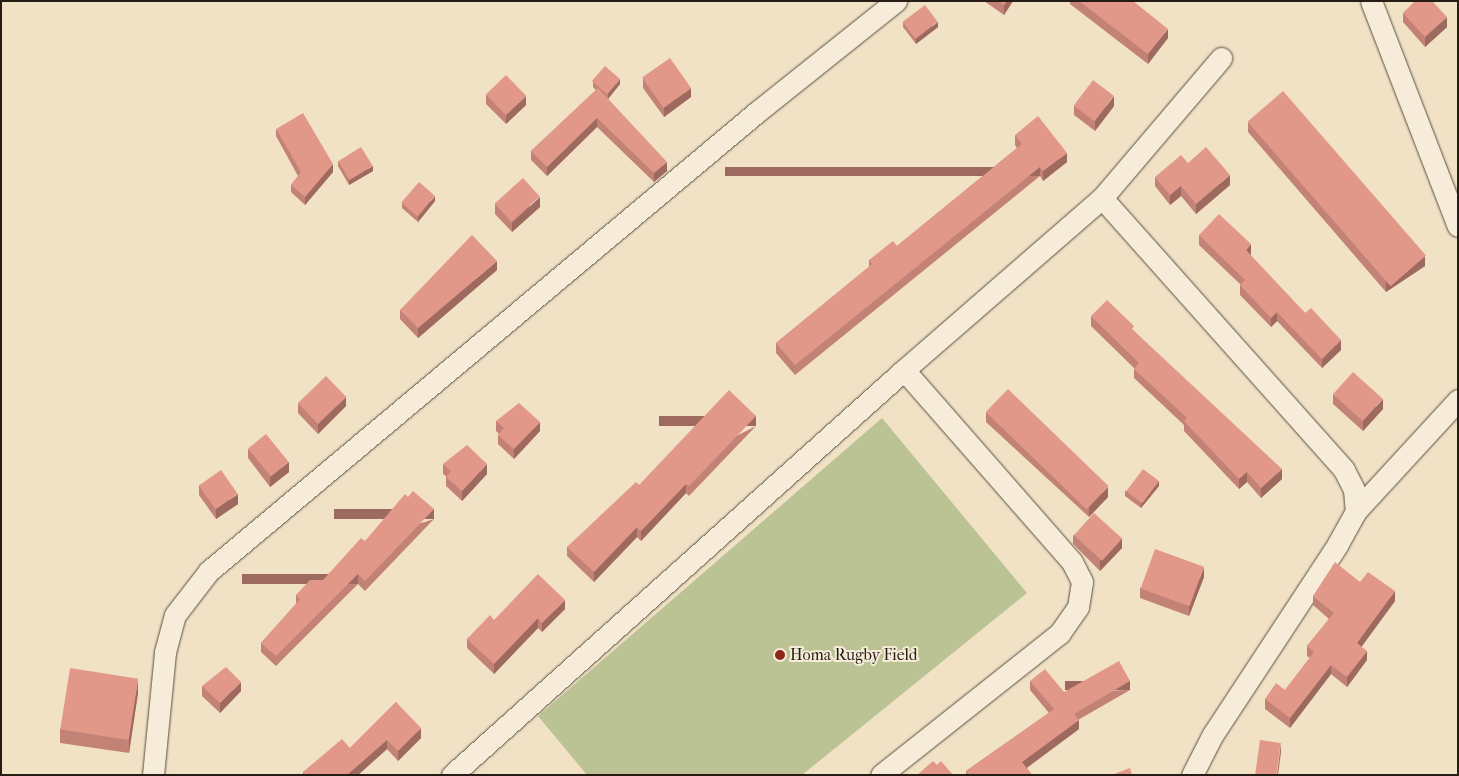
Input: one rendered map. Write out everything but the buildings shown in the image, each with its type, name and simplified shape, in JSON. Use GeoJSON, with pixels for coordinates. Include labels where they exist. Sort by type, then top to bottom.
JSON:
{"type":"FeatureCollection","features":[{"type":"Feature","properties":{"kind":"street"},"geometry":{"type":"LineString","coordinates":[[153,775],[165,652],[175,615],[209,571],[757,112],[896,1]]}},
{"type":"Feature","properties":{"kind":"street"},"geometry":{"type":"LineString","coordinates":[[1371,1],[1458,226]]}},
{"type":"Feature","properties":{"kind":"street"},"geometry":{"type":"LineString","coordinates":[[452,775],[904,370],[1102,198],[1221,58]]}},
{"type":"Feature","properties":{"kind":"street"},"geometry":{"type":"LineString","coordinates":[[1102,198],[1344,470],[1354,490],[1356,511]]}},
{"type":"Feature","properties":{"kind":"street"},"geometry":{"type":"LineString","coordinates":[[882,775],[1060,633],[1078,607],[1082,582],[1072,562],[904,370]]}},
{"type":"Feature","properties":{"kind":"street"},"geometry":{"type":"LineString","coordinates":[[1192,775],[1213,734],[1356,511],[1458,400]]}},
{"type":"Feature","properties":{"kind":"green space","name":"Homa Rugby Field"},"geometry":{"type":"Polygon","coordinates":[[[882,418],[1027,593],[802,775],[587,775],[538,716],[882,418]]]}},
{"type":"Feature","properties":{"kind":"place","name":"Homa Rugby Field"},"geometry":{"type":"Point","coordinates":[780,655]}}]}
